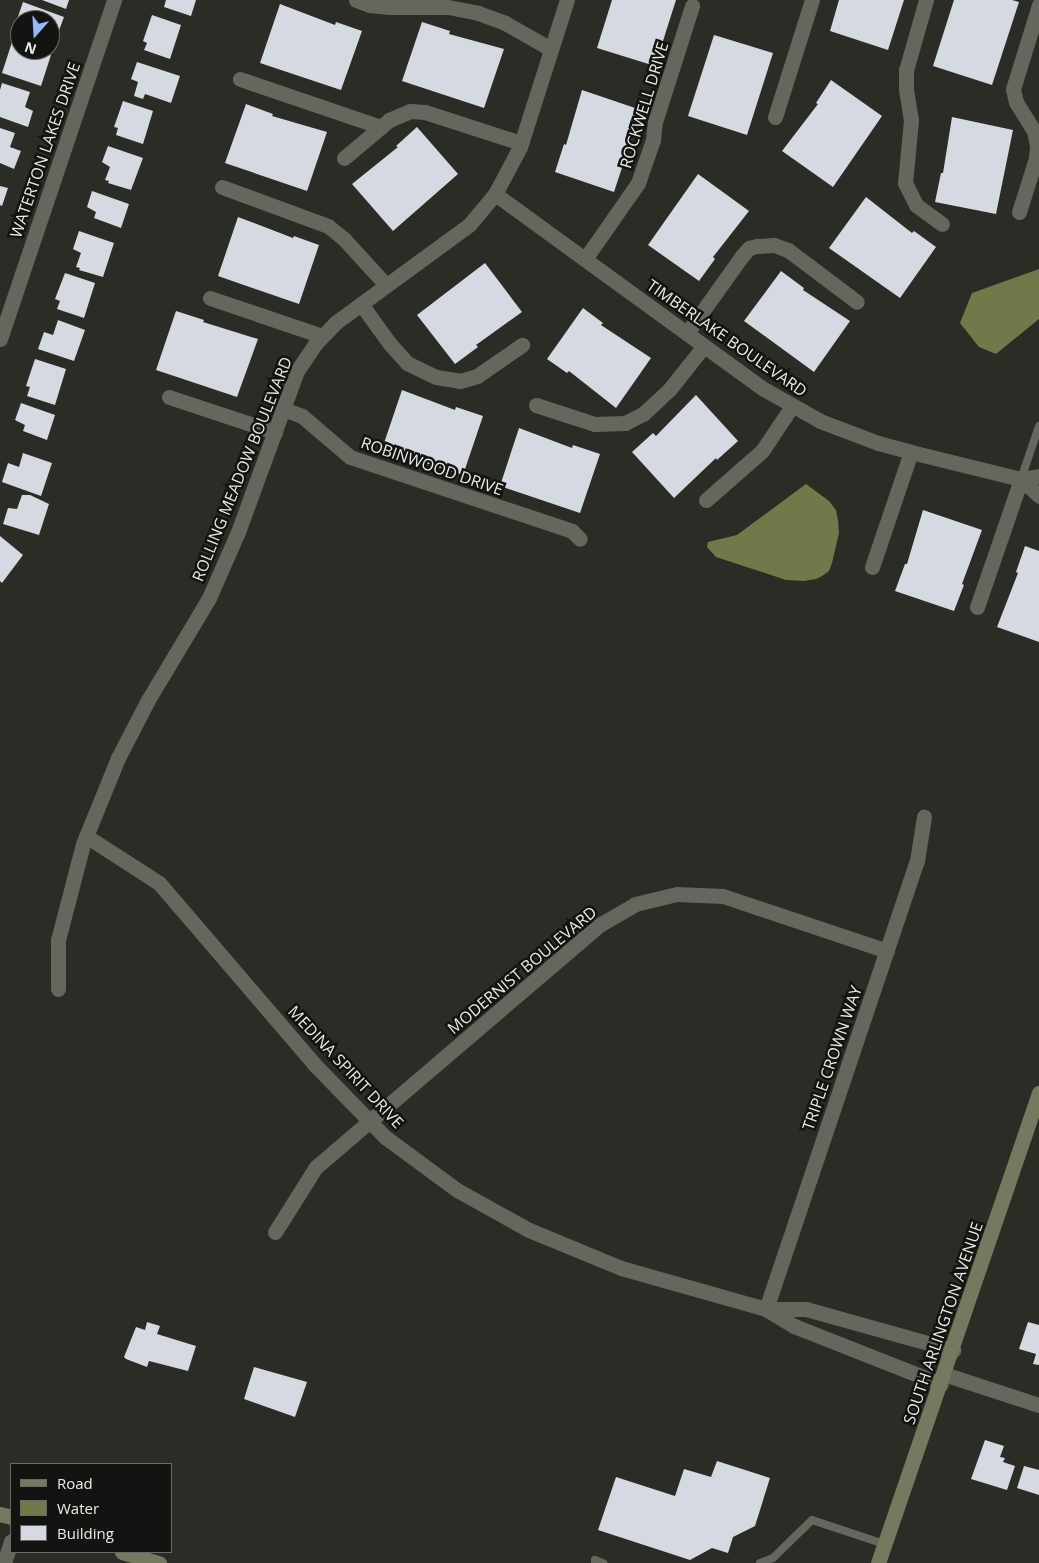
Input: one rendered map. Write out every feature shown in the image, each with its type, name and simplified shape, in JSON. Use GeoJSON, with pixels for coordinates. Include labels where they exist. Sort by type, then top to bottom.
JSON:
{"type":"FeatureCollection","features":[{"type":"Feature","properties":{"kind":"main road","name":"SOUTH ARLINGTON AVENUE"},"geometry":{"type":"LineString","coordinates":[[878,1563],[943,1379],[1039,1094]]}},
{"type":"Feature","properties":{"kind":"main road"},"geometry":{"type":"LineString","coordinates":[[125,1553],[159,1563]]}},
{"type":"Feature","properties":{"kind":"street","name":"WATERTON LAKES DRIVE"},"geometry":{"type":"LineString","coordinates":[[0,339],[114,0]]}},
{"type":"Feature","properties":{"kind":"street"},"geometry":{"type":"LineString","coordinates":[[356,0],[370,5],[389,7],[448,7],[478,13],[505,23],[551,49]]}},
{"type":"Feature","properties":{"kind":"street","name":"ROLLING MEADOW BOULEVARD"},"geometry":{"type":"LineString","coordinates":[[58,989],[58,940],[86,836],[118,758],[148,700],[208,598],[238,532],[297,371],[322,336],[386,285],[469,225],[495,194],[512,166],[521,143],[567,0]]}},
{"type":"Feature","properties":{"kind":"street"},"geometry":{"type":"LineString","coordinates":[[775,117],[812,0]]}},
{"type":"Feature","properties":{"kind":"street"},"geometry":{"type":"LineString","coordinates":[[926,0],[906,64],[906,88],[911,127],[905,182],[916,205],[942,224]]}},
{"type":"Feature","properties":{"kind":"street"},"geometry":{"type":"LineString","coordinates":[[1019,212],[1036,158],[1036,146],[1034,131],[1016,102],[1013,89],[1039,4]]}},
{"type":"Feature","properties":{"kind":"street","name":"ROCKWELL DRIVE"},"geometry":{"type":"LineString","coordinates":[[584,259],[638,183],[654,140],[655,122],[692,6]]}},
{"type":"Feature","properties":{"kind":"street"},"geometry":{"type":"LineString","coordinates":[[240,79],[380,127]]}},
{"type":"Feature","properties":{"kind":"street"},"geometry":{"type":"LineString","coordinates":[[344,158],[380,127],[400,114],[410,111],[424,112],[521,143]]}},
{"type":"Feature","properties":{"kind":"street"},"geometry":{"type":"LineString","coordinates":[[222,187],[322,222],[344,239],[386,285]]}},
{"type":"Feature","properties":{"kind":"street","name":"TIMBERLAKE BOULEVARD"},"geometry":{"type":"LineString","coordinates":[[495,194],[762,388],[792,406],[834,428],[911,452],[1020,479]]}},
{"type":"Feature","properties":{"kind":"street"},"geometry":{"type":"LineString","coordinates":[[687,333],[749,248],[761,245],[774,245],[788,250],[857,302]]}},
{"type":"Feature","properties":{"kind":"street"},"geometry":{"type":"LineString","coordinates":[[210,298],[322,336]]}},
{"type":"Feature","properties":{"kind":"street"},"geometry":{"type":"LineString","coordinates":[[361,304],[390,344],[407,363],[436,378],[460,380],[477,376],[522,345]]}},
{"type":"Feature","properties":{"kind":"street"},"geometry":{"type":"LineString","coordinates":[[536,405],[595,424],[625,424],[643,414],[669,390],[704,346]]}},
{"type":"Feature","properties":{"kind":"street"},"geometry":{"type":"LineString","coordinates":[[170,397],[275,432]]}},
{"type":"Feature","properties":{"kind":"street"},"geometry":{"type":"LineString","coordinates":[[706,500],[762,451],[792,406]]}},
{"type":"Feature","properties":{"kind":"street","name":"ROBINWOOD DRIVE"},"geometry":{"type":"LineString","coordinates":[[283,409],[302,416],[350,457],[572,531],[580,539]]}},
{"type":"Feature","properties":{"kind":"street"},"geometry":{"type":"LineString","coordinates":[[872,567],[911,452]]}},
{"type":"Feature","properties":{"kind":"street"},"geometry":{"type":"LineString","coordinates":[[1020,479],[1039,476]]}},
{"type":"Feature","properties":{"kind":"street"},"geometry":{"type":"LineString","coordinates":[[1020,479],[1039,496]]}},
{"type":"Feature","properties":{"kind":"street"},"geometry":{"type":"LineString","coordinates":[[977,608],[1020,479]]}},
{"type":"Feature","properties":{"kind":"street","name":"TRIPLE CROWN WAY"},"geometry":{"type":"LineString","coordinates":[[766,1309],[917,861],[924,817]]}},
{"type":"Feature","properties":{"kind":"street","name":"MEDINA SPIRIT DRIVE"},"geometry":{"type":"LineString","coordinates":[[86,836],[159,884],[314,1064],[385,1137],[457,1190],[529,1230],[621,1268],[766,1309],[794,1326],[943,1379],[1039,1405]]}},
{"type":"Feature","properties":{"kind":"street","name":"MODERNIST BOULEVARD"},"geometry":{"type":"LineString","coordinates":[[275,1232],[316,1167],[601,924],[635,904],[677,894],[723,896],[887,951]]}},
{"type":"Feature","properties":{"kind":"street","name":"MEDINA SPIRIT DRIVE"},"geometry":{"type":"LineString","coordinates":[[766,1309],[806,1309],[952,1350]]}},
{"type":"Feature","properties":{"kind":"street"},"geometry":{"type":"LineString","coordinates":[[4,1563],[10,1544]]}},
{"type":"Feature","properties":{"kind":"lane"},"geometry":{"type":"LineString","coordinates":[[1020,479],[1039,428]]}},
{"type":"Feature","properties":{"kind":"lane"},"geometry":{"type":"LineString","coordinates":[[760,1563],[773,1558],[812,1520],[884,1544]]}},
{"type":"Feature","properties":{"kind":"lane"},"geometry":{"type":"LineString","coordinates":[[595,1563],[595,1560],[603,1563]]}},
{"type":"Feature","properties":{"kind":"water"},"geometry":{"type":"Polygon","coordinates":[[[1039,269],[1039,319],[996,354],[979,347],[960,323],[972,293],[1039,269]]]}},
{"type":"Feature","properties":{"kind":"water"},"geometry":{"type":"Polygon","coordinates":[[[806,484],[829,501],[836,510],[838,520],[839,533],[832,563],[829,571],[822,576],[804,581],[786,580],[716,557],[707,547],[708,542],[737,535],[806,484]]]}},
{"type":"Feature","properties":{"kind":"building"},"geometry":{"type":"Polygon","coordinates":[[[42,0],[69,0],[66,9],[42,0]]]}},
{"type":"Feature","properties":{"kind":"building"},"geometry":{"type":"Polygon","coordinates":[[[166,0],[196,0],[191,16],[164,7],[166,0]]]}},
{"type":"Feature","properties":{"kind":"building"},"geometry":{"type":"Polygon","coordinates":[[[612,0],[676,0],[655,66],[597,48],[612,0]]]}},
{"type":"Feature","properties":{"kind":"building"},"geometry":{"type":"Polygon","coordinates":[[[839,0],[904,0],[888,50],[830,31],[839,0]]]}},
{"type":"Feature","properties":{"kind":"building"},"geometry":{"type":"Polygon","coordinates":[[[954,0],[1012,0],[1019,2],[992,85],[933,66],[954,0]]]}},
{"type":"Feature","properties":{"kind":"building"},"geometry":{"type":"Polygon","coordinates":[[[23,2],[45,10],[20,10],[23,2]]]}},
{"type":"Feature","properties":{"kind":"building"},"geometry":{"type":"Polygon","coordinates":[[[280,4],[335,25],[336,22],[362,31],[341,90],[260,63],[280,4]]]}},
{"type":"Feature","properties":{"kind":"building"},"geometry":{"type":"Polygon","coordinates":[[[152,15],[181,25],[170,59],[144,50],[147,43],[143,41],[152,15]]]}},
{"type":"Feature","properties":{"kind":"building"},"geometry":{"type":"Polygon","coordinates":[[[60,16],[64,17],[60,28],[60,16]]]}},
{"type":"Feature","properties":{"kind":"building"},"geometry":{"type":"Polygon","coordinates":[[[422,22],[450,31],[449,34],[504,49],[484,108],[402,81],[422,22]]]}},
{"type":"Feature","properties":{"kind":"building"},"geometry":{"type":"Polygon","coordinates":[[[714,35],[773,53],[747,135],[688,116],[714,35]]]}},
{"type":"Feature","properties":{"kind":"building"},"geometry":{"type":"Polygon","coordinates":[[[10,48],[10,60],[49,60],[41,86],[2,73],[10,48]]]}},
{"type":"Feature","properties":{"kind":"building"},"geometry":{"type":"Polygon","coordinates":[[[137,62],[180,76],[171,103],[145,94],[143,99],[134,96],[138,82],[131,79],[137,62]]]}},
{"type":"Feature","properties":{"kind":"building"},"geometry":{"type":"Polygon","coordinates":[[[831,80],[882,116],[833,187],[782,151],[818,104],[816,103],[831,80]]]}},
{"type":"Feature","properties":{"kind":"building"},"geometry":{"type":"Polygon","coordinates":[[[2,83],[30,92],[25,107],[33,111],[28,127],[0,117],[0,90],[2,83]]]}},
{"type":"Feature","properties":{"kind":"building"},"geometry":{"type":"Polygon","coordinates":[[[582,90],[641,110],[614,192],[555,172],[564,144],[566,145],[582,90]]]}},
{"type":"Feature","properties":{"kind":"building"},"geometry":{"type":"Polygon","coordinates":[[[123,101],[153,111],[143,144],[116,135],[118,128],[114,127],[123,101]]]}},
{"type":"Feature","properties":{"kind":"building"},"geometry":{"type":"Polygon","coordinates":[[[246,104],[273,114],[272,116],[327,132],[307,191],[225,163],[246,104]]]}},
{"type":"Feature","properties":{"kind":"building"},"geometry":{"type":"Polygon","coordinates":[[[952,117],[1013,130],[996,214],[935,202],[941,173],[943,173],[952,117]]]}},
{"type":"Feature","properties":{"kind":"building"},"geometry":{"type":"Polygon","coordinates":[[[417,127],[458,174],[393,231],[352,184],[398,147],[396,146],[417,127]]]}},
{"type":"Feature","properties":{"kind":"building"},"geometry":{"type":"Polygon","coordinates":[[[0,128],[15,133],[10,147],[21,151],[14,169],[0,163],[0,128]]]}},
{"type":"Feature","properties":{"kind":"building"},"geometry":{"type":"Polygon","coordinates":[[[108,146],[143,158],[131,190],[108,183],[109,181],[105,180],[110,167],[102,162],[108,146]]]}},
{"type":"Feature","properties":{"kind":"building"},"geometry":{"type":"Polygon","coordinates":[[[698,174],[749,211],[713,257],[715,259],[699,281],[648,245],[698,174]]]}},
{"type":"Feature","properties":{"kind":"building"},"geometry":{"type":"Polygon","coordinates":[[[0,186],[8,188],[2,206],[0,205],[0,186]]]}},
{"type":"Feature","properties":{"kind":"building"},"geometry":{"type":"Polygon","coordinates":[[[92,191],[129,204],[121,228],[94,218],[96,212],[87,207],[92,191]]]}},
{"type":"Feature","properties":{"kind":"building"},"geometry":{"type":"Polygon","coordinates":[[[866,197],[912,233],[914,231],[936,247],[900,298],[829,248],[866,197]]]}},
{"type":"Feature","properties":{"kind":"building"},"geometry":{"type":"Polygon","coordinates":[[[238,217],[293,238],[294,236],[319,245],[299,304],[218,276],[238,217]]]}},
{"type":"Feature","properties":{"kind":"building"},"geometry":{"type":"Polygon","coordinates":[[[79,231],[114,243],[103,277],[79,270],[80,268],[76,267],[81,253],[73,249],[79,231]]]}},
{"type":"Feature","properties":{"kind":"building"},"geometry":{"type":"Polygon","coordinates":[[[485,263],[522,312],[476,345],[478,347],[455,364],[417,315],[485,263]]]}},
{"type":"Feature","properties":{"kind":"building"},"geometry":{"type":"Polygon","coordinates":[[[781,271],[804,288],[803,290],[850,321],[814,372],[744,321],[781,271]]]}},
{"type":"Feature","properties":{"kind":"building"},"geometry":{"type":"Polygon","coordinates":[[[65,273],[95,283],[84,318],[57,309],[60,301],[55,299],[65,273]]]}},
{"type":"Feature","properties":{"kind":"building"},"geometry":{"type":"Polygon","coordinates":[[[583,308],[603,323],[601,325],[651,358],[616,408],[569,371],[567,373],[547,359],[583,308]]]}},
{"type":"Feature","properties":{"kind":"building"},"geometry":{"type":"Polygon","coordinates":[[[176,311],[204,320],[203,322],[258,339],[237,397],[156,370],[176,311]]]}},
{"type":"Feature","properties":{"kind":"building"},"geometry":{"type":"Polygon","coordinates":[[[58,320],[85,330],[74,361],[38,349],[44,332],[53,335],[58,320]]]}},
{"type":"Feature","properties":{"kind":"building"},"geometry":{"type":"Polygon","coordinates":[[[35,359],[66,369],[55,405],[27,396],[30,387],[26,386],[35,359]]]}},
{"type":"Feature","properties":{"kind":"building"},"geometry":{"type":"Polygon","coordinates":[[[402,390],[455,410],[456,407],[483,416],[463,475],[382,449],[402,390]]]}},
{"type":"Feature","properties":{"kind":"building"},"geometry":{"type":"Polygon","coordinates":[[[696,395],[738,441],[717,460],[716,458],[674,498],[632,452],[653,433],[656,436],[696,395]]]}},
{"type":"Feature","properties":{"kind":"building"},"geometry":{"type":"Polygon","coordinates":[[[21,403],[55,415],[47,440],[23,431],[25,425],[15,420],[21,403]]]}},
{"type":"Feature","properties":{"kind":"building"},"geometry":{"type":"Polygon","coordinates":[[[519,428],[572,448],[573,445],[600,454],[580,513],[500,486],[519,428]]]}},
{"type":"Feature","properties":{"kind":"building"},"geometry":{"type":"Polygon","coordinates":[[[23,453],[52,463],[41,496],[2,482],[8,463],[19,467],[23,453]]]}},
{"type":"Feature","properties":{"kind":"building"},"geometry":{"type":"Polygon","coordinates":[[[22,495],[30,495],[49,504],[39,535],[3,524],[8,508],[17,509],[22,495]]]}},
{"type":"Feature","properties":{"kind":"building"},"geometry":{"type":"Polygon","coordinates":[[[923,510],[982,530],[954,611],[895,591],[905,564],[907,564],[923,510]]]}},
{"type":"Feature","properties":{"kind":"building"},"geometry":{"type":"Polygon","coordinates":[[[0,536],[23,555],[2,583],[0,581],[0,536]]]}},
{"type":"Feature","properties":{"kind":"building"},"geometry":{"type":"Polygon","coordinates":[[[1025,546],[1039,551],[1039,642],[997,627],[1018,573],[1016,572],[1025,546]]]}},
{"type":"Feature","properties":{"kind":"building"},"geometry":{"type":"Polygon","coordinates":[[[147,1322],[160,1326],[157,1334],[196,1346],[188,1371],[149,1361],[147,1367],[124,1357],[136,1327],[145,1330],[147,1322]]]}},
{"type":"Feature","properties":{"kind":"building"},"geometry":{"type":"Polygon","coordinates":[[[1028,1322],[1039,1325],[1039,1365],[1033,1364],[1036,1354],[1019,1349],[1028,1322]]]}},
{"type":"Feature","properties":{"kind":"building"},"geometry":{"type":"Polygon","coordinates":[[[254,1367],[307,1382],[295,1417],[244,1399],[254,1367]]]}},
{"type":"Feature","properties":{"kind":"building"},"geometry":{"type":"Polygon","coordinates":[[[985,1440],[1004,1446],[1000,1457],[1005,1458],[1003,1462],[1015,1466],[1007,1490],[971,1479],[985,1440]]]}},
{"type":"Feature","properties":{"kind":"building"},"geometry":{"type":"Polygon","coordinates":[[[717,1461],[770,1478],[755,1526],[733,1537],[728,1553],[712,1548],[690,1560],[598,1530],[616,1477],[675,1496],[684,1469],[711,1477],[717,1461]]]}},
{"type":"Feature","properties":{"kind":"building"},"geometry":{"type":"Polygon","coordinates":[[[1024,1466],[1039,1470],[1039,1495],[1017,1488],[1024,1466]]]}}]}
